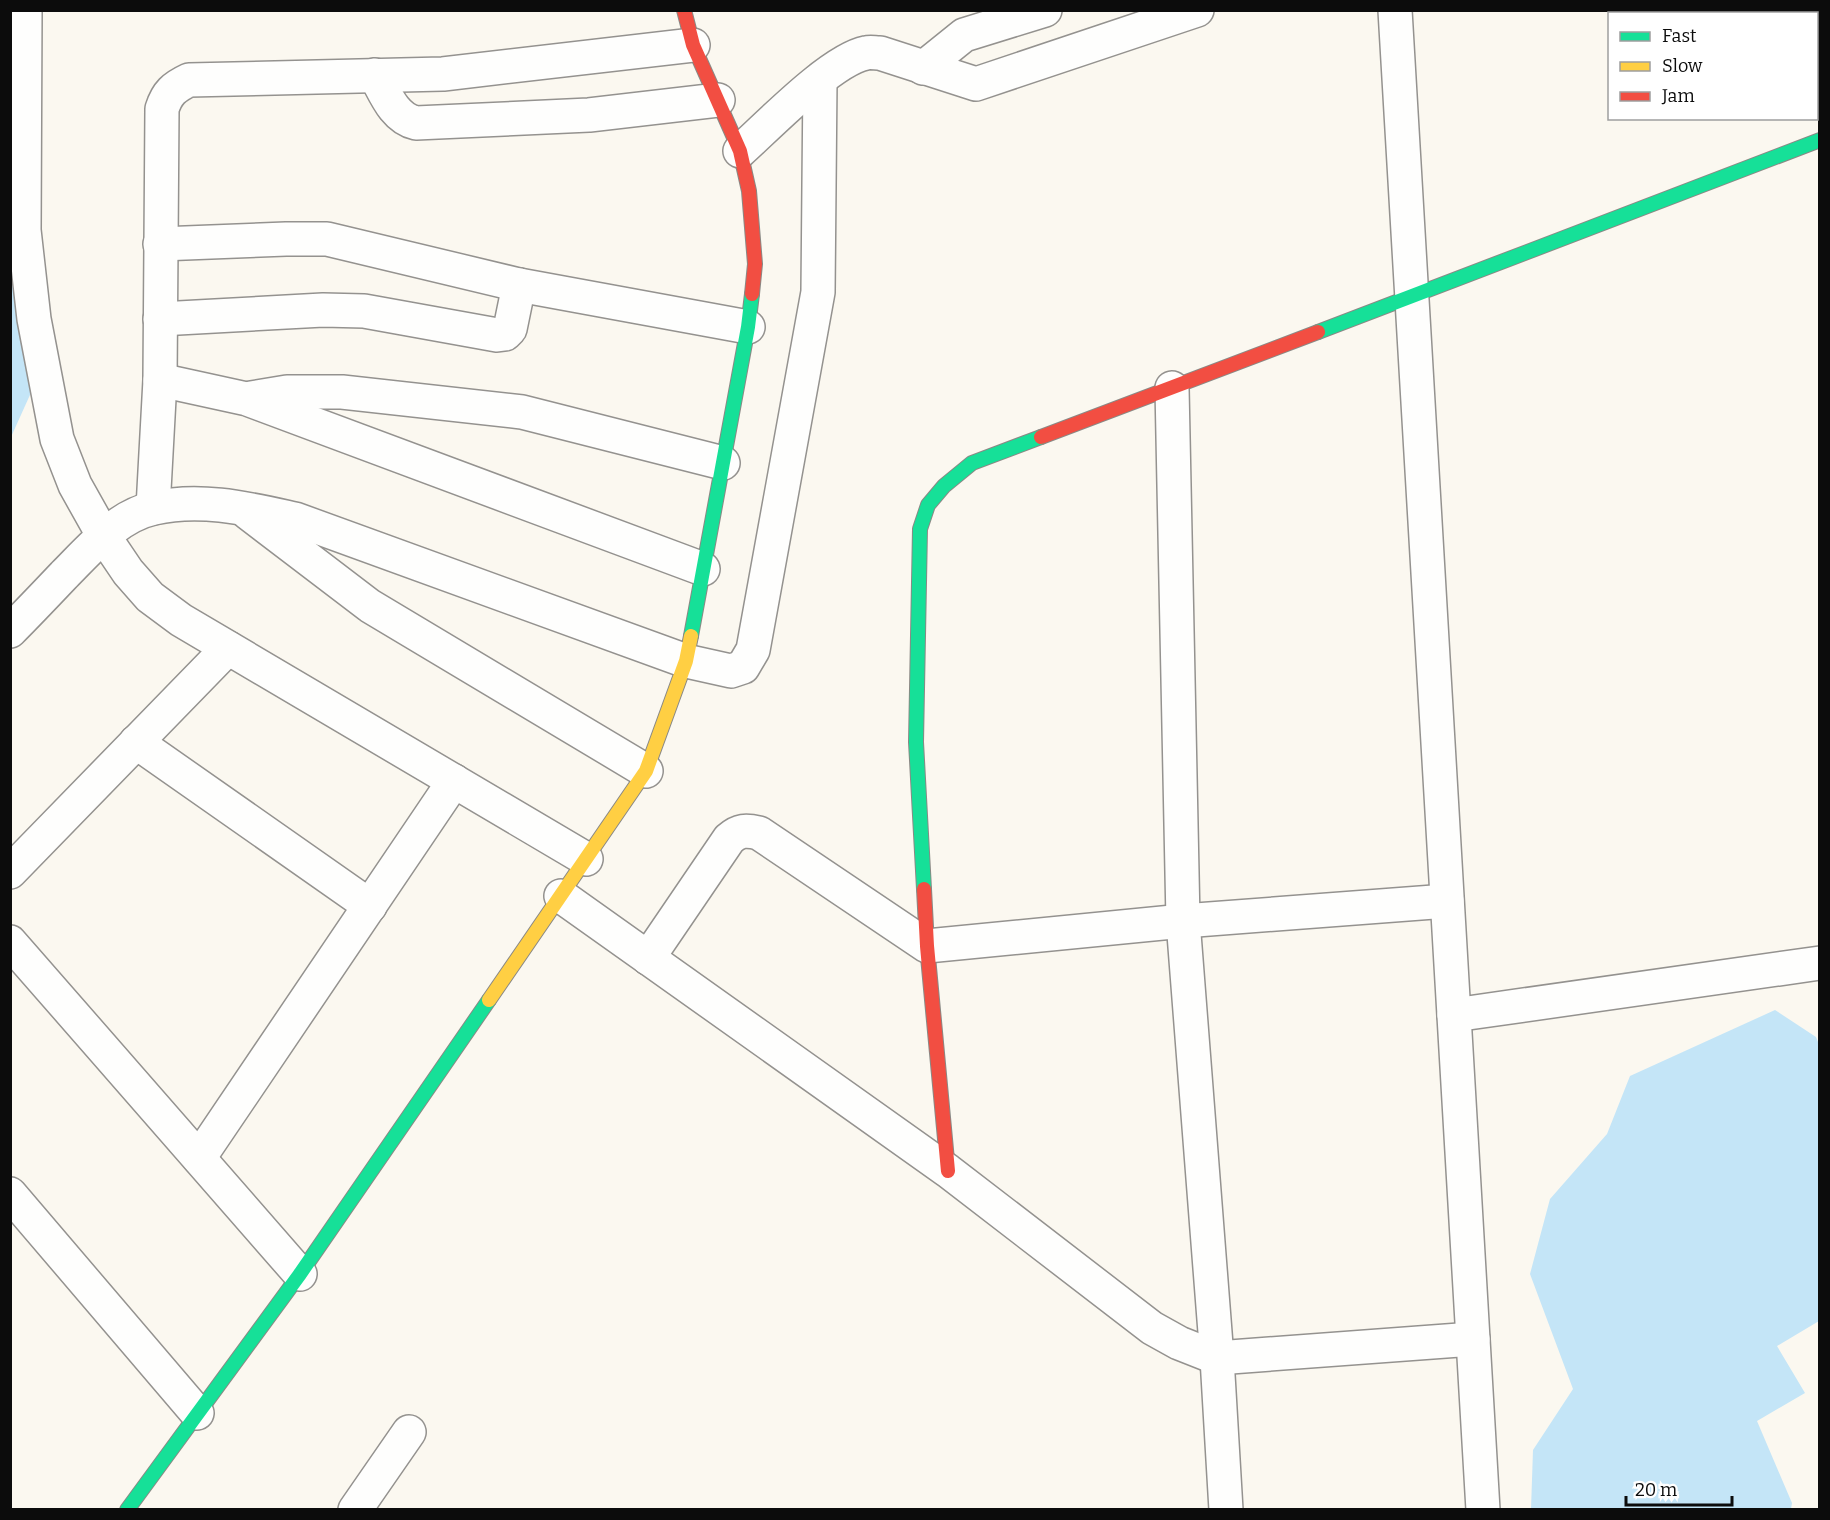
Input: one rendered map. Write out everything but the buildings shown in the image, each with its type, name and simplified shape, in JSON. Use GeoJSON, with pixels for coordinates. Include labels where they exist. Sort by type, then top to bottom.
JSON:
{"type":"FeatureCollection","features":[{"type":"Feature","properties":{"kind":"street"},"geometry":{"type":"LineString","coordinates":[[25,10],[24,230],[34,318],[57,439],[75,485],[103,535],[128,572],[150,597],[181,620],[586,859]]}},
{"type":"Feature","properties":{"kind":"street"},"geometry":{"type":"LineString","coordinates":[[127,1509],[300,1274],[646,771],[686,661],[748,327],[755,264],[749,191],[740,151],[693,45],[684,10]]}},
{"type":"Feature","properties":{"kind":"street"},"geometry":{"type":"LineString","coordinates":[[923,68],[964,35],[1045,10]]}},
{"type":"Feature","properties":{"kind":"street"},"geometry":{"type":"LineString","coordinates":[[740,151],[820,80],[842,64],[867,52],[880,53],[976,84],[1197,10]]}},
{"type":"Feature","properties":{"kind":"street"},"geometry":{"type":"LineString","coordinates":[[1395,10],[1483,1509]]}},
{"type":"Feature","properties":{"kind":"street"},"geometry":{"type":"LineString","coordinates":[[153,508],[160,380],[159,243],[162,109],[166,96],[174,87],[189,80],[443,74],[693,45]]}},
{"type":"Feature","properties":{"kind":"street"},"geometry":{"type":"LineString","coordinates":[[375,75],[394,109],[402,117],[416,123],[589,115],[718,100]]}},
{"type":"Feature","properties":{"kind":"street"},"geometry":{"type":"LineString","coordinates":[[10,631],[103,535],[128,519],[153,508],[189,504],[240,507],[294,519],[686,661],[731,671],[743,667],[753,650],[818,292],[820,80]]}},
{"type":"Feature","properties":{"kind":"street"},"geometry":{"type":"LineString","coordinates":[[948,1171],[927,946],[916,742],[920,529],[928,505],[944,486],[972,463],[1820,141]]}},
{"type":"Feature","properties":{"kind":"street"},"geometry":{"type":"LineString","coordinates":[[159,243],[327,240],[519,285],[748,327]]}},
{"type":"Feature","properties":{"kind":"street"},"geometry":{"type":"LineString","coordinates":[[160,319],[323,310],[364,311],[497,336],[505,334],[510,329],[519,285]]}},
{"type":"Feature","properties":{"kind":"street"},"geometry":{"type":"LineString","coordinates":[[160,380],[247,399],[703,569]]}},
{"type":"Feature","properties":{"kind":"street"},"geometry":{"type":"LineString","coordinates":[[1172,388],[1183,921],[1217,1358],[1225,1508]]}},
{"type":"Feature","properties":{"kind":"street"},"geometry":{"type":"LineString","coordinates":[[247,399],[287,392],[342,392],[522,412],[723,463]]}},
{"type":"Feature","properties":{"kind":"street"},"geometry":{"type":"LineString","coordinates":[[240,507],[370,606],[646,771]]}},
{"type":"Feature","properties":{"kind":"street"},"geometry":{"type":"LineString","coordinates":[[10,872],[228,648]]}},
{"type":"Feature","properties":{"kind":"street"},"geometry":{"type":"LineString","coordinates":[[136,742],[370,906]]}},
{"type":"Feature","properties":{"kind":"street"},"geometry":{"type":"LineString","coordinates":[[199,1158],[454,782]]}},
{"type":"Feature","properties":{"kind":"street"},"geometry":{"type":"LineString","coordinates":[[648,958],[729,839],[738,832],[748,830],[759,833],[927,946],[1183,921],[1447,901]]}},
{"type":"Feature","properties":{"kind":"street"},"geometry":{"type":"LineString","coordinates":[[561,896],[948,1171],[1152,1328],[1179,1343],[1217,1358],[1473,1339]]}},
{"type":"Feature","properties":{"kind":"street"},"geometry":{"type":"LineString","coordinates":[[10,942],[300,1274]]}},
{"type":"Feature","properties":{"kind":"street"},"geometry":{"type":"LineString","coordinates":[[1454,1015],[1820,963]]}},
{"type":"Feature","properties":{"kind":"street"},"geometry":{"type":"LineString","coordinates":[[10,1194],[197,1413]]}},
{"type":"Feature","properties":{"kind":"street"},"geometry":{"type":"LineString","coordinates":[[355,1509],[409,1432]]}},
{"type":"Feature","properties":{"kind":"water"},"geometry":{"type":"Polygon","coordinates":[[[10,253],[34,386],[11,437],[10,437],[10,253]]]}},
{"type":"Feature","properties":{"kind":"water"},"geometry":{"type":"Polygon","coordinates":[[[1775,1010],[1816,1037],[1820,1047],[1819,1321],[1777,1346],[1805,1393],[1757,1421],[1792,1503],[1791,1509],[1531,1509],[1533,1450],[1573,1389],[1530,1274],[1550,1199],[1607,1134],[1630,1076],[1775,1010]]]}},
{"type":"Feature","properties":{"kind":"traffic: fast"},"geometry":{"type":"LineString","coordinates":[[1318,332],[1820,140]]}},
{"type":"Feature","properties":{"kind":"traffic: fast"},"geometry":{"type":"LineString","coordinates":[[691,636],[748,327],[752,294]]}},
{"type":"Feature","properties":{"kind":"traffic: fast"},"geometry":{"type":"LineString","coordinates":[[924,889],[916,742],[920,529],[928,505],[944,486],[972,463],[1041,437]]}},
{"type":"Feature","properties":{"kind":"traffic: fast"},"geometry":{"type":"LineString","coordinates":[[127,1510],[300,1274],[489,1000]]}},
{"type":"Feature","properties":{"kind":"traffic: slow"},"geometry":{"type":"LineString","coordinates":[[489,1000],[646,771],[686,661],[691,636]]}},
{"type":"Feature","properties":{"kind":"traffic: jam"},"geometry":{"type":"LineString","coordinates":[[684,10],[693,45],[740,151],[749,191],[755,264],[752,294]]}},
{"type":"Feature","properties":{"kind":"traffic: jam"},"geometry":{"type":"LineString","coordinates":[[1041,437],[1318,332]]}},
{"type":"Feature","properties":{"kind":"traffic: jam"},"geometry":{"type":"LineString","coordinates":[[924,889],[927,946],[948,1171]]}}]}
